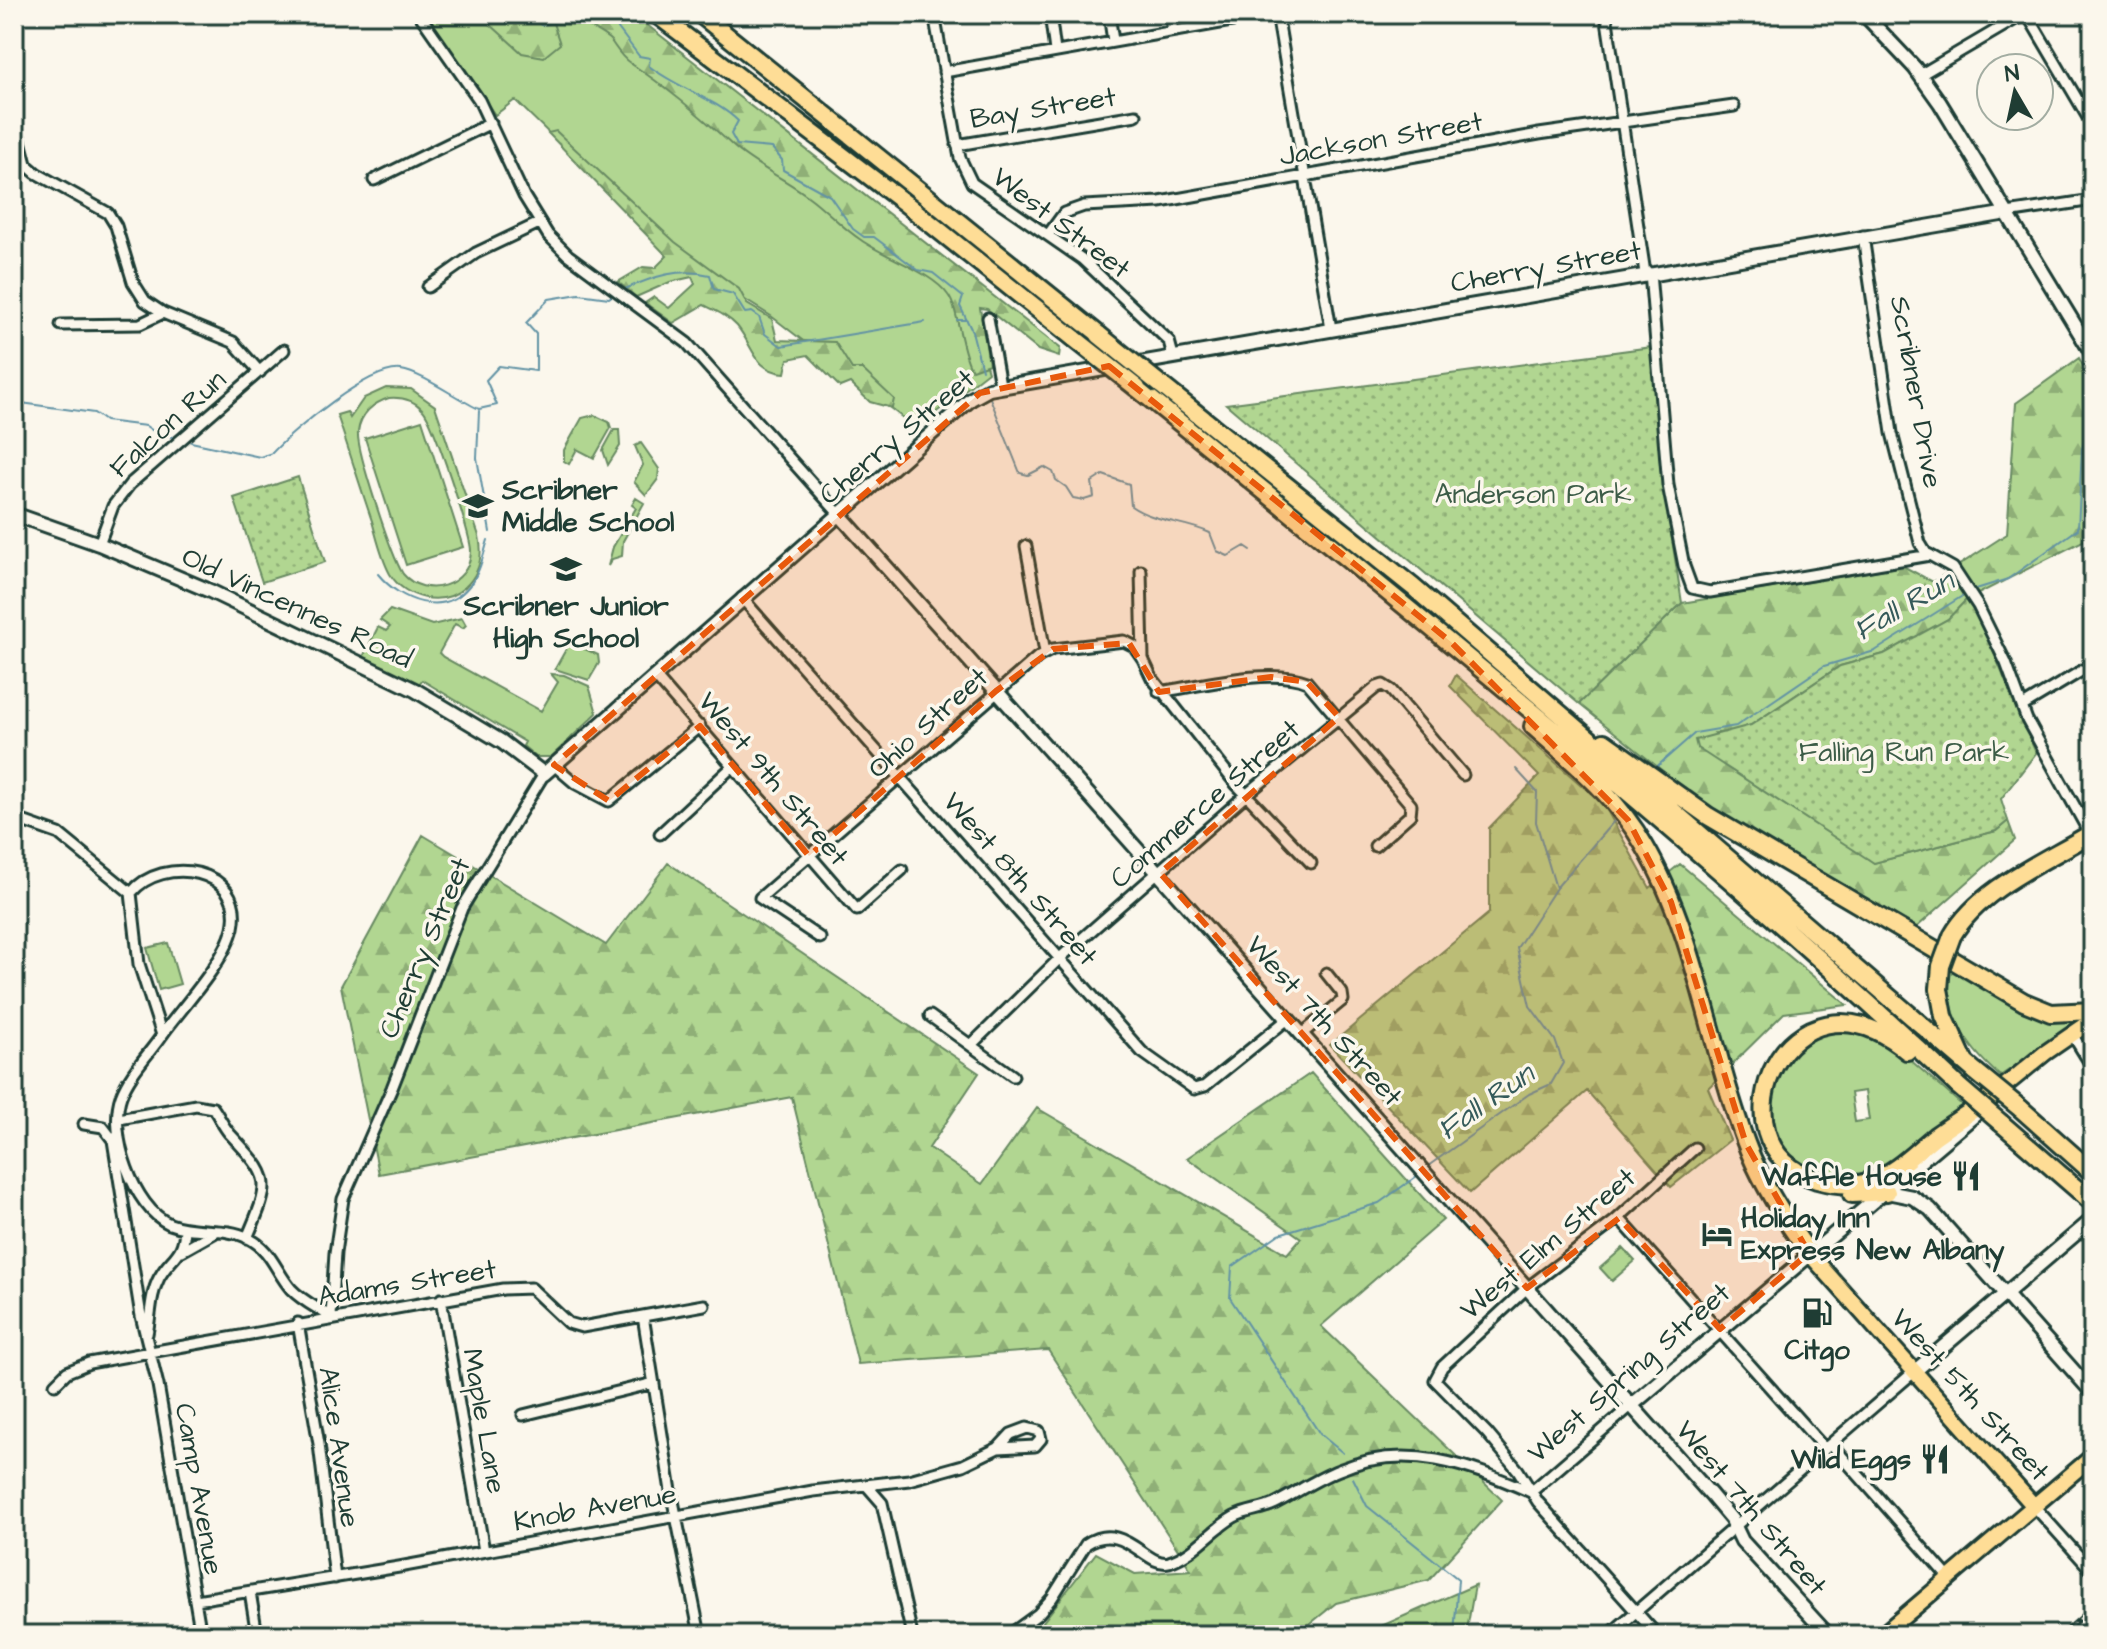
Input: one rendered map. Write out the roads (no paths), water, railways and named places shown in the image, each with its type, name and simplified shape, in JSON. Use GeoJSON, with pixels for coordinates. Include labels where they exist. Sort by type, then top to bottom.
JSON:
{"type":"FeatureCollection","features":[{"type":"Feature","properties":{"kind":"highway"},"geometry":{"type":"LineString","coordinates":[[656,14],[906,204],[1137,388],[1451,642],[1876,1008],[1966,1076],[2020,1108],[2093,1173]]}},
{"type":"Feature","properties":{"kind":"highway"},"geometry":{"type":"LineString","coordinates":[[700,14],[1413,587],[1615,764],[1677,828],[1966,1076],[2003,1121],[2089,1196]]}},
{"type":"Feature","properties":{"kind":"highway"},"geometry":{"type":"LineString","coordinates":[[1451,642],[1490,688],[1603,791],[1643,842],[1671,902],[1746,1144],[1809,1253]]}},
{"type":"Feature","properties":{"kind":"highway"},"geometry":{"type":"LineString","coordinates":[[1531,691],[1708,816],[2024,1002],[2051,1013],[2093,1011]]}},
{"type":"Feature","properties":{"kind":"highway"},"geometry":{"type":"LineString","coordinates":[[1966,1076],[1944,1016],[1939,989],[1941,966],[1952,936],[1961,921],[1994,892],[2092,835]]}},
{"type":"Feature","properties":{"kind":"highway"},"geometry":{"type":"LineString","coordinates":[[1887,1192],[1827,1192],[1802,1175],[1769,1135],[1763,1106],[1772,1066],[1800,1035],[1831,1024],[1863,1025],[1893,1039],[1943,1081],[1966,1076]]}},
{"type":"Feature","properties":{"kind":"highway"},"geometry":{"type":"LineString","coordinates":[[1802,1175],[1844,1185],[1873,1180],[1990,1098]]}},
{"type":"Feature","properties":{"kind":"main road","name":"West Spring Street"},"geometry":{"type":"LineString","coordinates":[[1990,1098],[2093,1020]]}},
{"type":"Feature","properties":{"kind":"main road","name":"West 5th Street"},"geometry":{"type":"LineString","coordinates":[[1809,1253],[2034,1506]]}},
{"type":"Feature","properties":{"kind":"main road"},"geometry":{"type":"LineString","coordinates":[[1882,1635],[2093,1456]]}},
{"type":"Feature","properties":{"kind":"street"},"geometry":{"type":"LineString","coordinates":[[419,14],[479,100],[539,223],[568,255],[687,343],[840,515]]}},
{"type":"Feature","properties":{"kind":"street","name":"West Street"},"geometry":{"type":"LineString","coordinates":[[934,14],[957,145],[965,172],[976,188],[1082,259],[1170,342],[1173,356]]}},
{"type":"Feature","properties":{"kind":"street"},"geometry":{"type":"LineString","coordinates":[[1050,14],[1055,51]]}},
{"type":"Feature","properties":{"kind":"street"},"geometry":{"type":"LineString","coordinates":[[1109,14],[1113,41]]}},
{"type":"Feature","properties":{"kind":"street"},"geometry":{"type":"LineString","coordinates":[[1170,14],[1173,31]]}},
{"type":"Feature","properties":{"kind":"street"},"geometry":{"type":"LineString","coordinates":[[944,72],[1271,14]]}},
{"type":"Feature","properties":{"kind":"street"},"geometry":{"type":"LineString","coordinates":[[1277,14],[1331,329]]}},
{"type":"Feature","properties":{"kind":"street"},"geometry":{"type":"LineString","coordinates":[[1606,14],[1648,273],[1668,485],[1684,566],[1692,588],[1710,592],[1930,555]]}},
{"type":"Feature","properties":{"kind":"street"},"geometry":{"type":"LineString","coordinates":[[1864,14],[1920,75],[2093,355]]}},
{"type":"Feature","properties":{"kind":"street"},"geometry":{"type":"LineString","coordinates":[[1920,75],[2025,14],[2093,126]]}},
{"type":"Feature","properties":{"kind":"street","name":"Jackson Street"},"geometry":{"type":"LineString","coordinates":[[1048,235],[1064,213],[1076,208],[1160,202],[1305,174],[1623,121],[1734,106]]}},
{"type":"Feature","properties":{"kind":"street","name":"Bay Street"},"geometry":{"type":"LineString","coordinates":[[957,145],[1136,115]]}},
{"type":"Feature","properties":{"kind":"street"},"geometry":{"type":"LineString","coordinates":[[14,118],[28,167]]}},
{"type":"Feature","properties":{"kind":"street"},"geometry":{"type":"LineString","coordinates":[[374,180],[491,123]]}},
{"type":"Feature","properties":{"kind":"street"},"geometry":{"type":"LineString","coordinates":[[14,154],[28,167],[103,208],[116,226],[137,290],[145,301],[163,313],[233,342],[260,372]]}},
{"type":"Feature","properties":{"kind":"street","name":"Cherry Street"},"geometry":{"type":"LineString","coordinates":[[331,1317],[336,1239],[343,1199],[392,1088],[462,908],[549,770],[971,399],[1000,385],[1863,236],[2093,200]]}},
{"type":"Feature","properties":{"kind":"street"},"geometry":{"type":"LineString","coordinates":[[428,287],[476,253],[539,223]]}},
{"type":"Feature","properties":{"kind":"street","name":"Scribner Drive"},"geometry":{"type":"LineString","coordinates":[[1863,236],[1892,433],[1920,543],[1930,555],[1953,568],[1978,606],[2023,706],[2092,835]]}},
{"type":"Feature","properties":{"kind":"street"},"geometry":{"type":"LineString","coordinates":[[61,325],[140,324],[163,313]]}},
{"type":"Feature","properties":{"kind":"street"},"geometry":{"type":"LineString","coordinates":[[988,318],[1000,385]]}},
{"type":"Feature","properties":{"kind":"street","name":"Falcon Run"},"geometry":{"type":"LineString","coordinates":[[99,544],[120,494],[284,350]]}},
{"type":"Feature","properties":{"kind":"street","name":"Old Vincennes Road"},"geometry":{"type":"LineString","coordinates":[[14,514],[99,544],[210,591],[415,690],[549,770]]}},
{"type":"Feature","properties":{"kind":"street","name":"West 7th Street"},"geometry":{"type":"LineString","coordinates":[[840,515],[1632,1405],[1735,1527],[1742,1541],[1828,1635]]}},
{"type":"Feature","properties":{"kind":"street"},"geometry":{"type":"LineString","coordinates":[[1026,546],[1045,652],[1124,641],[1134,646],[1159,692],[1246,795],[1311,863]]}},
{"type":"Feature","properties":{"kind":"street"},"geometry":{"type":"LineString","coordinates":[[1141,571],[1143,659]]}},
{"type":"Feature","properties":{"kind":"street","name":"West 8th Street"},"geometry":{"type":"LineString","coordinates":[[742,598],[1142,1052],[1194,1089],[1205,1086],[1289,1018]]}},
{"type":"Feature","properties":{"kind":"street","name":"Ohio Street"},"geometry":{"type":"LineString","coordinates":[[820,938],[760,898],[996,691],[1045,652]]}},
{"type":"Feature","properties":{"kind":"street"},"geometry":{"type":"LineString","coordinates":[[2023,706],[2093,664]]}},
{"type":"Feature","properties":{"kind":"street","name":"West 9th Street"},"geometry":{"type":"LineString","coordinates":[[655,676],[857,910],[902,870]]}},
{"type":"Feature","properties":{"kind":"street"},"geometry":{"type":"LineString","coordinates":[[1159,692],[1292,677],[1316,689],[1411,805],[1410,815],[1375,846]]}},
{"type":"Feature","properties":{"kind":"street","name":"Commerce Street"},"geometry":{"type":"LineString","coordinates":[[972,1044],[1060,958],[1246,795],[1339,717],[1383,685],[1434,737],[1463,775]]}},
{"type":"Feature","properties":{"kind":"street"},"geometry":{"type":"LineString","coordinates":[[549,770],[609,801],[700,726]]}},
{"type":"Feature","properties":{"kind":"street"},"geometry":{"type":"LineString","coordinates":[[660,834],[732,767]]}},
{"type":"Feature","properties":{"kind":"street"},"geometry":{"type":"LineString","coordinates":[[14,818],[59,834],[131,893],[139,964],[162,1035]]}},
{"type":"Feature","properties":{"kind":"street"},"geometry":{"type":"LineString","coordinates":[[131,893],[163,871],[189,870],[205,874],[218,882],[230,898],[233,929],[222,951],[124,1089],[119,1119],[130,1178],[138,1197],[157,1218],[185,1228],[247,1238],[266,1252],[295,1293],[331,1317]]}},
{"type":"Feature","properties":{"kind":"street"},"geometry":{"type":"LineString","coordinates":[[1303,1033],[1343,1000],[1342,993],[1326,973]]}},
{"type":"Feature","properties":{"kind":"street"},"geometry":{"type":"LineString","coordinates":[[930,1016],[1013,1076]]}},
{"type":"Feature","properties":{"kind":"street"},"geometry":{"type":"LineString","coordinates":[[2072,1034],[2093,1068]]}},
{"type":"Feature","properties":{"kind":"street","name":"West Spring Street"},"geometry":{"type":"LineString","coordinates":[[1531,1492],[1809,1253],[1956,1133],[1990,1098]]}},
{"type":"Feature","properties":{"kind":"street"},"geometry":{"type":"LineString","coordinates":[[119,1119],[196,1105],[215,1110],[225,1127],[258,1162],[265,1176],[263,1199],[247,1238]]}},
{"type":"Feature","properties":{"kind":"street","name":"Camp Avenue"},"geometry":{"type":"LineString","coordinates":[[84,1124],[103,1127],[113,1140],[201,1635]]}},
{"type":"Feature","properties":{"kind":"street","name":"West Elm Street"},"geometry":{"type":"LineString","coordinates":[[1531,1492],[1487,1433],[1435,1380],[1442,1367],[1527,1288],[1619,1218],[1695,1148]]}},
{"type":"Feature","properties":{"kind":"street"},"geometry":{"type":"LineString","coordinates":[[1887,1192],[1905,1194],[1926,1206],[2093,1393]]}},
{"type":"Feature","properties":{"kind":"street"},"geometry":{"type":"LineString","coordinates":[[1619,1218],[1949,1578]]}},
{"type":"Feature","properties":{"kind":"street"},"geometry":{"type":"LineString","coordinates":[[1609,1635],[2093,1219]]}},
{"type":"Feature","properties":{"kind":"street"},"geometry":{"type":"LineString","coordinates":[[182,1251],[185,1228]]}},
{"type":"Feature","properties":{"kind":"street"},"geometry":{"type":"LineString","coordinates":[[147,1338],[155,1288],[163,1271],[182,1251],[202,1237],[226,1233]]}},
{"type":"Feature","properties":{"kind":"street","name":"Adams Street"},"geometry":{"type":"LineString","coordinates":[[55,1384],[77,1367],[102,1360],[331,1317],[525,1286],[537,1291],[572,1326],[704,1305]]}},
{"type":"Feature","properties":{"kind":"street","name":"Maple Lane"},"geometry":{"type":"LineString","coordinates":[[441,1299],[484,1551]]}},
{"type":"Feature","properties":{"kind":"street"},"geometry":{"type":"LineString","coordinates":[[643,1316],[676,1516],[700,1635]]}},
{"type":"Feature","properties":{"kind":"street","name":"Alice Avenue"},"geometry":{"type":"LineString","coordinates":[[298,1323],[319,1444],[335,1578]]}},
{"type":"Feature","properties":{"kind":"street"},"geometry":{"type":"LineString","coordinates":[[523,1415],[654,1383]]}},
{"type":"Feature","properties":{"kind":"street","name":"Knob Avenue"},"geometry":{"type":"LineString","coordinates":[[196,1600],[335,1578],[826,1489],[868,1487],[945,1472],[998,1448]]}},
{"type":"Feature","properties":{"kind":"street"},"geometry":{"type":"LineString","coordinates":[[1009,1635],[1038,1614],[1086,1544],[1093,1540],[1116,1538],[1158,1561],[1169,1562],[1195,1548],[1239,1515],[1263,1509],[1337,1470],[1365,1461],[1409,1455],[1438,1458],[1531,1492],[1657,1635]]}},
{"type":"Feature","properties":{"kind":"street"},"geometry":{"type":"LineString","coordinates":[[868,1487],[882,1503],[912,1635]]}},
{"type":"Feature","properties":{"kind":"street","name":"West 5th Street"},"geometry":{"type":"LineString","coordinates":[[2034,1506],[2093,1572]]}},
{"type":"Feature","properties":{"kind":"street"},"geometry":{"type":"LineString","coordinates":[[250,1592],[257,1635]]}},
{"type":"Feature","properties":{"kind":"waterway"},"geometry":{"type":"LineString","coordinates":[[525,14],[541,25],[583,17],[597,22],[611,19],[639,56],[650,58],[649,66],[738,121],[731,134],[737,145],[772,148],[782,160],[783,170],[830,196],[853,229],[864,237],[874,237],[918,270],[933,273],[963,297],[960,306],[972,331],[982,370]]}},
{"type":"Feature","properties":{"kind":"waterway"},"geometry":{"type":"LineString","coordinates":[[625,289],[677,273],[710,275],[714,289],[733,294],[745,313],[752,312],[759,317],[765,334],[781,346],[925,322]]}},
{"type":"Feature","properties":{"kind":"waterway"},"geometry":{"type":"LineString","coordinates":[[191,442],[260,457],[272,453],[333,401],[387,371],[401,370],[419,376],[479,409],[497,405],[486,380],[499,366],[536,371],[536,334],[526,323],[549,299],[579,294],[609,298],[613,295]]}},
{"type":"Feature","properties":{"kind":"waterway"},"geometry":{"type":"LineString","coordinates":[[957,320],[967,320]]}},
{"type":"Feature","properties":{"kind":"waterway"},"geometry":{"type":"LineString","coordinates":[[990,398],[1020,473],[1028,475],[1044,467],[1053,472],[1056,480],[1066,487],[1073,498],[1084,500],[1094,497],[1092,482],[1103,475],[1129,484],[1131,506],[1140,511],[1210,533],[1217,551],[1228,556],[1245,546],[1251,550]]}},
{"type":"Feature","properties":{"kind":"waterway"},"geometry":{"type":"LineString","coordinates":[[14,402],[94,413],[105,421],[146,426],[159,435],[173,437]]}},
{"type":"Feature","properties":{"kind":"waterway"},"geometry":{"type":"LineString","coordinates":[[479,411],[477,458],[490,532]]}},
{"type":"Feature","properties":{"kind":"waterway","name":"Fall Run"},"geometry":{"type":"LineString","coordinates":[[1973,590],[2008,579],[2078,529],[2082,449],[2093,415]]}},
{"type":"Feature","properties":{"kind":"waterway"},"geometry":{"type":"LineString","coordinates":[[378,574],[387,584],[410,598],[422,602],[447,601],[459,596],[473,581],[488,540]]}},
{"type":"Feature","properties":{"kind":"waterway","name":"Fall Run"},"geometry":{"type":"LineString","coordinates":[[1654,769],[1695,733],[1736,726],[1824,666],[1875,651],[1964,595]]}},
{"type":"Feature","properties":{"kind":"waterway"},"geometry":{"type":"LineString","coordinates":[[1516,769],[1537,792],[1536,822],[1556,888]]}},
{"type":"Feature","properties":{"kind":"waterway","name":"Fall Run"},"geometry":{"type":"LineString","coordinates":[[1428,1166],[1529,1094],[1551,1084],[1563,1063],[1555,1040],[1530,1006],[1517,948],[1556,888],[1614,821]]}},
{"type":"Feature","properties":{"kind":"waterway","name":"Fall Run"},"geometry":{"type":"LineString","coordinates":[[1343,1453],[1320,1434],[1230,1298],[1232,1267],[1279,1234],[1379,1203],[1417,1176]]}},
{"type":"Feature","properties":{"kind":"waterway","name":"Fall Run"},"geometry":{"type":"LineString","coordinates":[[1353,1478],[1367,1506],[1458,1579],[1454,1635]]}},
{"type":"Feature","properties":{"kind":"railway"},"geometry":{"type":"LineString","coordinates":[[2061,1635],[2093,1607]]}},
{"type":"Feature","properties":{"kind":"place","name":"Scribner Middle School"},"geometry":{"type":"Point","coordinates":[478,506]}},
{"type":"Feature","properties":{"kind":"place","name":"Scribner Junior High School"},"geometry":{"type":"Point","coordinates":[566,569]}},
{"type":"Feature","properties":{"kind":"place","name":"Waffle House"},"geometry":{"type":"Point","coordinates":[1966,1176]}},
{"type":"Feature","properties":{"kind":"place","name":"Holiday Inn Express New Albany"},"geometry":{"type":"Point","coordinates":[1717,1234]}},
{"type":"Feature","properties":{"kind":"place","name":"Citgo"},"geometry":{"type":"Point","coordinates":[1817,1313]}},
{"type":"Feature","properties":{"kind":"place","name":"Wild Eggs"},"geometry":{"type":"Point","coordinates":[1935,1459]}},
{"type":"Feature","properties":{"kind":"park label","name":"Anderson Park"},"geometry":{"type":"Point","coordinates":[1533,494]}},
{"type":"Feature","properties":{"kind":"park label","name":"Falling Run Park"},"geometry":{"type":"Point","coordinates":[1904,752]}}]}
